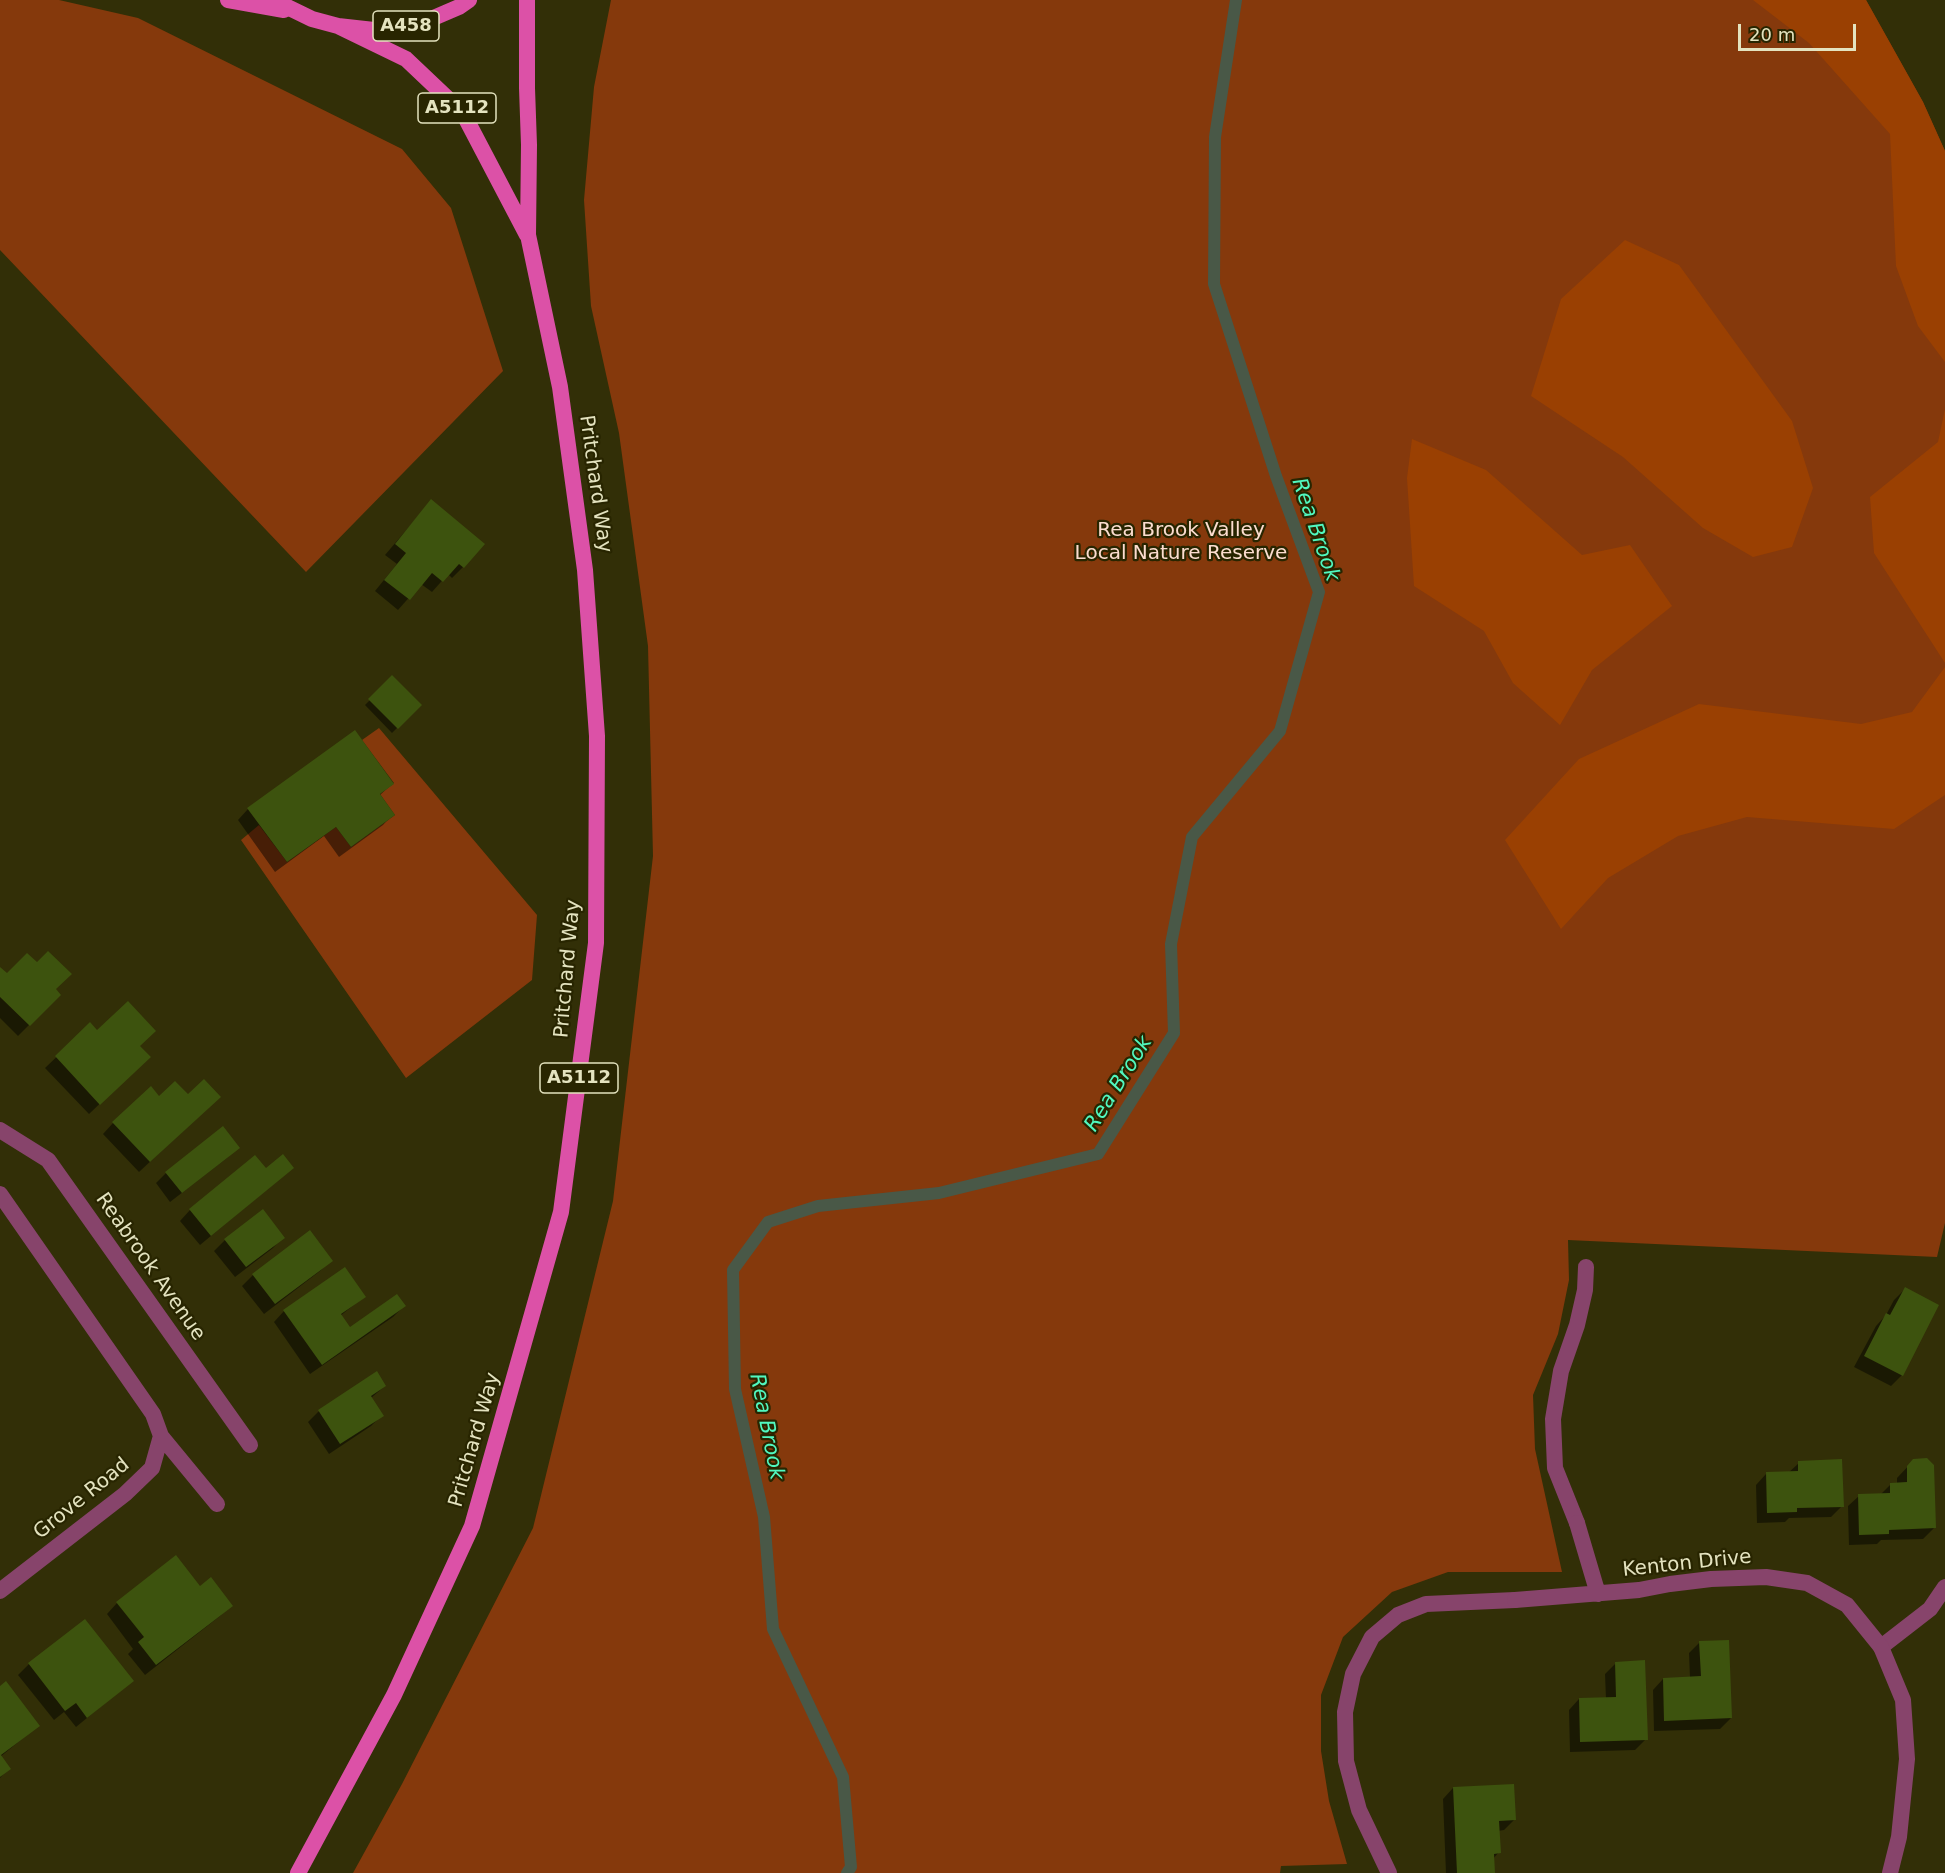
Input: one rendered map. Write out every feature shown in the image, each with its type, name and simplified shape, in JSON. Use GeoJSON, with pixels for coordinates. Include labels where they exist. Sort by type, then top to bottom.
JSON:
{"type":"FeatureCollection","features":[{"type":"Feature","properties":{"kind":"main road","name":"A458"},"geometry":{"type":"LineString","coordinates":[[228,0],[296,12]]}},
{"type":"Feature","properties":{"kind":"main road","name":"A458"},"geometry":{"type":"LineString","coordinates":[[273,0],[312,19],[338,26],[374,30],[424,22],[469,0]]}},
{"type":"Feature","properties":{"kind":"main road","name":"Pritchard Way"},"geometry":{"type":"LineString","coordinates":[[298,1873],[394,1695],[472,1526],[561,1212],[596,943],[597,736],[585,570],[560,387],[528,236],[527,0]]}},
{"type":"Feature","properties":{"kind":"main road","name":"Pritchard Way"},"geometry":{"type":"LineString","coordinates":[[338,26],[406,59],[463,113],[528,236]]}},
{"type":"Feature","properties":{"kind":"street","name":"Reabrook Avenue"},"geometry":{"type":"LineString","coordinates":[[0,1130],[48,1160],[250,1445]]}},
{"type":"Feature","properties":{"kind":"street"},"geometry":{"type":"LineString","coordinates":[[0,1194],[153,1414],[161,1436],[217,1504]]}},
{"type":"Feature","properties":{"kind":"street","name":"Kenton Drive"},"geometry":{"type":"LineString","coordinates":[[1586,1267],[1585,1290],[1577,1325],[1561,1371],[1553,1419],[1556,1468],[1577,1523],[1598,1594]]}},
{"type":"Feature","properties":{"kind":"street","name":"Grove Road"},"geometry":{"type":"LineString","coordinates":[[0,1591],[125,1494],[152,1468],[161,1436]]}},
{"type":"Feature","properties":{"kind":"street","name":"Kenton Drive"},"geometry":{"type":"LineString","coordinates":[[1389,1873],[1359,1810],[1346,1761],[1345,1712],[1353,1674],[1372,1637],[1398,1615],[1426,1604],[1598,1594],[1711,1579],[1766,1577],[1807,1583],[1847,1605],[1881,1647],[1903,1700],[1907,1759],[1899,1837],[1890,1873]]}},
{"type":"Feature","properties":{"kind":"street"},"geometry":{"type":"LineString","coordinates":[[1881,1647],[1930,1609],[1945,1587]]}},
{"type":"Feature","properties":{"kind":"green space"},"geometry":{"type":"Polygon","coordinates":[[[0,0],[59,0],[138,18],[402,149],[451,208],[503,371],[306,572],[0,250],[0,0]]]}},
{"type":"Feature","properties":{"kind":"green space","name":"Rea Brook Valley Local Nature Reserve"},"geometry":{"type":"Polygon","coordinates":[[[611,0],[1866,0],[1923,102],[1945,151],[1945,1223],[1937,1257],[1568,1240],[1569,1280],[1558,1334],[1533,1395],[1535,1449],[1562,1572],[1448,1572],[1392,1592],[1343,1637],[1321,1695],[1321,1751],[1329,1801],[1347,1864],[1281,1866],[1280,1873],[353,1873],[402,1784],[533,1528],[613,1201],[653,856],[648,646],[619,433],[591,306],[584,200],[594,87],[611,0]]]}},
{"type":"Feature","properties":{"kind":"green space"},"geometry":{"type":"Polygon","coordinates":[[[379,728],[537,915],[532,980],[406,1078],[241,840],[259,825],[287,862],[336,827],[351,847],[395,815],[380,794],[394,783],[362,740],[379,728]]]}},
{"type":"Feature","properties":{"kind":"shaded area"},"geometry":{"type":"Polygon","coordinates":[[[1753,0],[1866,0],[1923,102],[1945,151],[1945,362],[1918,326],[1896,266],[1890,134],[1809,43],[1753,0]]]}},
{"type":"Feature","properties":{"kind":"shaded area"},"geometry":{"type":"Polygon","coordinates":[[[1625,240],[1679,265],[1792,421],[1813,488],[1792,547],[1753,557],[1703,528],[1623,457],[1531,396],[1561,299],[1625,240]]]}},
{"type":"Feature","properties":{"kind":"shaded area"},"geometry":{"type":"Polygon","coordinates":[[[1945,409],[1945,663],[1874,553],[1870,497],[1938,442],[1945,409]]]}},
{"type":"Feature","properties":{"kind":"shaded area"},"geometry":{"type":"Polygon","coordinates":[[[1412,439],[1486,470],[1582,555],[1630,545],[1672,606],[1592,670],[1560,725],[1513,683],[1484,631],[1414,586],[1407,478],[1412,439]]]}},
{"type":"Feature","properties":{"kind":"shaded area"},"geometry":{"type":"Polygon","coordinates":[[[1945,667],[1945,795],[1894,829],[1747,817],[1678,836],[1608,878],[1561,929],[1505,840],[1579,759],[1699,704],[1861,724],[1912,712],[1945,667]]]}},
{"type":"Feature","properties":{"kind":"building"},"geometry":{"type":"Polygon","coordinates":[[[431,499],[485,544],[464,568],[459,564],[443,582],[432,573],[410,600],[384,580],[406,553],[395,544],[431,499]]]}},
{"type":"Feature","properties":{"kind":"building"},"geometry":{"type":"Polygon","coordinates":[[[392,675],[422,705],[398,729],[368,699],[392,675]]]}},
{"type":"Feature","properties":{"kind":"building"},"geometry":{"type":"Polygon","coordinates":[[[355,730],[394,784],[380,794],[395,815],[351,847],[336,827],[287,862],[247,808],[355,730]]]}},
{"type":"Feature","properties":{"kind":"building"},"geometry":{"type":"Polygon","coordinates":[[[48,951],[72,974],[56,989],[61,995],[30,1026],[0,997],[0,967],[7,973],[27,953],[37,962],[48,951]]]}},
{"type":"Feature","properties":{"kind":"building"},"geometry":{"type":"Polygon","coordinates":[[[128,1001],[156,1031],[140,1046],[151,1057],[100,1105],[55,1056],[90,1022],[97,1030],[128,1001]]]}},
{"type":"Feature","properties":{"kind":"building"},"geometry":{"type":"Polygon","coordinates":[[[204,1079],[221,1097],[150,1162],[112,1122],[151,1086],[159,1096],[175,1081],[188,1094],[204,1079]]]}},
{"type":"Feature","properties":{"kind":"building"},"geometry":{"type":"Polygon","coordinates":[[[223,1126],[240,1148],[182,1193],[165,1172],[223,1126]]]}},
{"type":"Feature","properties":{"kind":"building"},"geometry":{"type":"Polygon","coordinates":[[[283,1154],[294,1168],[211,1236],[189,1209],[255,1155],[266,1168],[283,1154]]]}},
{"type":"Feature","properties":{"kind":"building"},"geometry":{"type":"Polygon","coordinates":[[[263,1209],[285,1238],[246,1267],[224,1239],[263,1209]]]}},
{"type":"Feature","properties":{"kind":"building"},"geometry":{"type":"Polygon","coordinates":[[[310,1230],[333,1261],[275,1304],[252,1274],[310,1230]]]}},
{"type":"Feature","properties":{"kind":"building"},"geometry":{"type":"Polygon","coordinates":[[[345,1267],[366,1297],[341,1314],[350,1327],[397,1294],[406,1306],[322,1365],[283,1310],[345,1267]]]}},
{"type":"Feature","properties":{"kind":"building"},"geometry":{"type":"Polygon","coordinates":[[[1905,1287],[1939,1305],[1903,1376],[1864,1356],[1886,1313],[1890,1315],[1905,1287]]]}},
{"type":"Feature","properties":{"kind":"building"},"geometry":{"type":"Polygon","coordinates":[[[377,1371],[386,1386],[371,1396],[384,1416],[340,1444],[318,1410],[377,1371]]]}},
{"type":"Feature","properties":{"kind":"building"},"geometry":{"type":"Polygon","coordinates":[[[1927,1458],[1934,1465],[1936,1528],[1889,1530],[1889,1534],[1859,1535],[1858,1494],[1890,1493],[1890,1483],[1907,1482],[1907,1466],[1913,1459],[1927,1458]]]}},
{"type":"Feature","properties":{"kind":"building"},"geometry":{"type":"Polygon","coordinates":[[[1842,1459],[1844,1507],[1797,1508],[1797,1512],[1767,1513],[1766,1472],[1798,1471],[1798,1461],[1842,1459]]]}},
{"type":"Feature","properties":{"kind":"building"},"geometry":{"type":"Polygon","coordinates":[[[176,1555],[200,1586],[211,1577],[233,1606],[156,1665],[138,1642],[144,1637],[116,1602],[176,1555]]]}},
{"type":"Feature","properties":{"kind":"building"},"geometry":{"type":"Polygon","coordinates":[[[85,1619],[134,1681],[87,1718],[76,1703],[65,1711],[28,1663],[85,1619]]]}},
{"type":"Feature","properties":{"kind":"building"},"geometry":{"type":"Polygon","coordinates":[[[1729,1640],[1732,1718],[1664,1721],[1663,1678],[1701,1676],[1699,1641],[1729,1640]]]}},
{"type":"Feature","properties":{"kind":"building"},"geometry":{"type":"Polygon","coordinates":[[[1645,1660],[1648,1740],[1580,1742],[1579,1698],[1616,1697],[1615,1662],[1645,1660]]]}},
{"type":"Feature","properties":{"kind":"building"},"geometry":{"type":"Polygon","coordinates":[[[6,1681],[40,1726],[1,1755],[11,1769],[0,1777],[0,1686],[6,1681]]]}},
{"type":"Feature","properties":{"kind":"building"},"geometry":{"type":"Polygon","coordinates":[[[1514,1784],[1516,1820],[1499,1821],[1501,1853],[1494,1854],[1495,1873],[1457,1873],[1453,1787],[1514,1784]]]}},
{"type":"Feature","properties":{"kind":"waterway","name":"Rea Brook"},"geometry":{"type":"LineString","coordinates":[[847,1873],[851,1867],[843,1777],[773,1629],[764,1517],[735,1389],[733,1270],[768,1222],[818,1206],[939,1193],[1098,1154],[1174,1033],[1171,944],[1192,837],[1280,731],[1319,592],[1276,476],[1214,284],[1215,137],[1236,0]]}}]}
